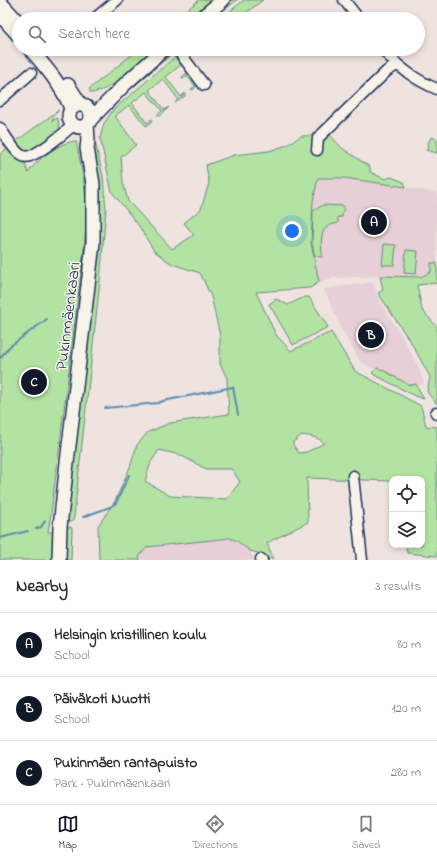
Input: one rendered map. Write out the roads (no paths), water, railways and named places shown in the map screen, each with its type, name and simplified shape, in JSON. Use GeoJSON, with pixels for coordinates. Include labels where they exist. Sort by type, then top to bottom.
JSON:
{"type":"FeatureCollection","features":[{"type":"Feature","properties":{"kind":"main road"},"geometry":{"type":"LineString","coordinates":[[208,12],[223,0]]}},
{"type":"Feature","properties":{"kind":"main road"},"geometry":{"type":"LineString","coordinates":[[0,2],[12,15]]}},
{"type":"Feature","properties":{"kind":"main road"},"geometry":{"type":"LineString","coordinates":[[0,15],[12,28]]}},
{"type":"Feature","properties":{"kind":"main road"},"geometry":{"type":"LineString","coordinates":[[36,56],[68,99],[79,106],[98,100],[126,83]]}},
{"type":"Feature","properties":{"kind":"main road"},"geometry":{"type":"LineString","coordinates":[[47,56],[59,71],[79,106]]}},
{"type":"Feature","properties":{"kind":"main road"},"geometry":{"type":"LineString","coordinates":[[82,123],[156,56]]}},
{"type":"Feature","properties":{"kind":"main road","name":"Pukinmäenkaari"},"geometry":{"type":"LineString","coordinates":[[59,560],[60,527],[66,471],[93,243],[93,184],[87,148],[81,139],[82,123],[90,112],[79,106],[69,112],[69,117],[82,123]]}},
{"type":"Feature","properties":{"kind":"street"},"geometry":{"type":"LineString","coordinates":[[102,12],[117,0]]}},
{"type":"Feature","properties":{"kind":"street"},"geometry":{"type":"LineString","coordinates":[[344,0],[353,12]]}},
{"type":"Feature","properties":{"kind":"street"},"geometry":{"type":"LineString","coordinates":[[183,56],[204,85]]}},
{"type":"Feature","properties":{"kind":"street"},"geometry":{"type":"LineString","coordinates":[[389,56],[397,65],[418,80],[437,89]]}},
{"type":"Feature","properties":{"kind":"street"},"geometry":{"type":"LineString","coordinates":[[317,150],[318,138],[387,71],[397,65]]}},
{"type":"Feature","properties":{"kind":"street"},"geometry":{"type":"LineString","coordinates":[[0,100],[31,73]]}},
{"type":"Feature","properties":{"kind":"street"},"geometry":{"type":"LineString","coordinates":[[0,128],[20,154],[26,156],[38,152],[64,133],[82,123]]}},
{"type":"Feature","properties":{"kind":"street"},"geometry":{"type":"LineString","coordinates":[[353,476],[362,560]]}},
{"type":"Feature","properties":{"kind":"waterway"},"geometry":{"type":"LineString","coordinates":[[0,358],[9,347],[47,319]]}},
{"type":"Feature","properties":{"kind":"waterway"},"geometry":{"type":"LineString","coordinates":[[105,408],[158,403],[233,387],[238,415]]}},
{"type":"Feature","properties":{"kind":"waterway"},"geometry":{"type":"LineString","coordinates":[[83,517],[110,507],[116,503],[129,475]]}},
{"type":"Feature","properties":{"kind":"waterway"},"geometry":{"type":"LineString","coordinates":[[36,529],[41,527],[45,521]]}},
{"type":"Feature","properties":{"kind":"waterway"},"geometry":{"type":"LineString","coordinates":[[0,538],[28,531]]}},
{"type":"Feature","properties":{"kind":"place","name":"Helsingin kristillinen koulu"},"geometry":{"type":"Point","coordinates":[374,222]}},
{"type":"Feature","properties":{"kind":"place","name":"Päiväkoti Nuotti"},"geometry":{"type":"Point","coordinates":[371,335]}},
{"type":"Feature","properties":{"kind":"place","name":"Pukinmäen rantapuisto"},"geometry":{"type":"Point","coordinates":[34,382]}}]}
